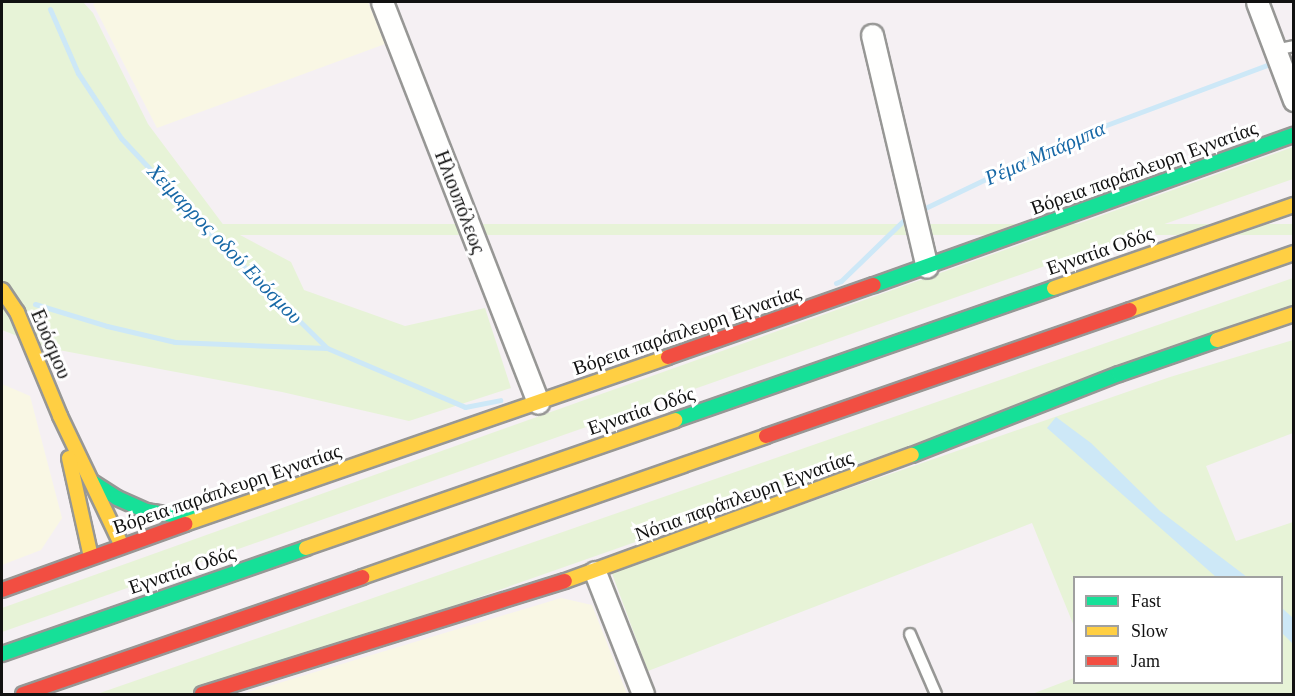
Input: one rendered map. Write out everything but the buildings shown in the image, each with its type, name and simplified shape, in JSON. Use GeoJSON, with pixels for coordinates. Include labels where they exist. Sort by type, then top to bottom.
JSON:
{"type":"FeatureCollection","features":[{"type":"Feature","properties":{"kind":"main road","name":"Βόρεια παράπλευρη Εγνατίας"},"geometry":{"type":"LineString","coordinates":[[2,590],[122,546],[927,267],[1293,135]]}},
{"type":"Feature","properties":{"kind":"main road","name":"Εγνατία Οδός"},"geometry":{"type":"LineString","coordinates":[[2,654],[1293,205]]}},
{"type":"Feature","properties":{"kind":"main road"},"geometry":{"type":"LineString","coordinates":[[23,694],[1293,253]]}},
{"type":"Feature","properties":{"kind":"main road","name":"Ευόσμου"},"geometry":{"type":"LineString","coordinates":[[2,290],[17,312],[60,416]]}},
{"type":"Feature","properties":{"kind":"main road","name":"Νότια παράπλευρη Εγνατίας"},"geometry":{"type":"LineString","coordinates":[[202,694],[595,572],[870,471],[1119,374],[1293,314]]}},
{"type":"Feature","properties":{"kind":"main road"},"geometry":{"type":"LineString","coordinates":[[60,416],[94,483],[122,546]]}},
{"type":"Feature","properties":{"kind":"main road"},"geometry":{"type":"LineString","coordinates":[[60,416],[91,557]]}},
{"type":"Feature","properties":{"kind":"main road"},"geometry":{"type":"LineString","coordinates":[[94,483],[117,498],[147,511],[200,519]]}},
{"type":"Feature","properties":{"kind":"street","name":"Ηλιουπόλεως"},"geometry":{"type":"LineString","coordinates":[[382,2],[538,403]]}},
{"type":"Feature","properties":{"kind":"street"},"geometry":{"type":"LineString","coordinates":[[1257,2],[1284,48],[1293,100]]}},
{"type":"Feature","properties":{"kind":"street"},"geometry":{"type":"LineString","coordinates":[[872,35],[927,267]]}},
{"type":"Feature","properties":{"kind":"street"},"geometry":{"type":"LineString","coordinates":[[595,572],[643,694]]}},
{"type":"Feature","properties":{"kind":"lane"},"geometry":{"type":"LineString","coordinates":[[910,634],[936,694]]}},
{"type":"Feature","properties":{"kind":"shaded area"},"geometry":{"type":"Polygon","coordinates":[[[2,2],[1293,2],[1293,694],[2,694],[2,2]]]}},
{"type":"Feature","properties":{"kind":"shaded area"},"geometry":{"type":"Polygon","coordinates":[[[99,2],[368,2],[385,44],[157,128],[93,4],[99,2]]]}},
{"type":"Feature","properties":{"kind":"shaded area"},"geometry":{"type":"Polygon","coordinates":[[[2,384],[30,396],[62,518],[41,550],[2,565],[2,384]]]}},
{"type":"Feature","properties":{"kind":"shaded area"},"geometry":{"type":"Polygon","coordinates":[[[561,598],[592,605],[627,694],[242,694],[561,598]]]}},
{"type":"Feature","properties":{"kind":"green space"},"geometry":{"type":"Polygon","coordinates":[[[2,2],[83,2],[93,13],[148,124],[225,227],[291,262],[304,290],[405,326],[485,308],[511,388],[409,421],[282,392],[48,348],[2,330],[2,2]]]}},
{"type":"Feature","properties":{"kind":"green space"},"geometry":{"type":"Polygon","coordinates":[[[1293,147],[1293,179],[2,632],[2,608],[1293,147]]]}},
{"type":"Feature","properties":{"kind":"green space"},"geometry":{"type":"Polygon","coordinates":[[[2,224],[1293,224],[1293,235],[2,235],[2,224]]]}},
{"type":"Feature","properties":{"kind":"green space"},"geometry":{"type":"Polygon","coordinates":[[[1293,278],[1293,311],[203,694],[97,694],[1293,278]]]}},
{"type":"Feature","properties":{"kind":"green space"},"geometry":{"type":"Polygon","coordinates":[[[1293,340],[1293,433],[1206,466],[1236,541],[1293,522],[1293,694],[1032,694],[1073,678],[1073,684],[1283,684],[1283,576],[1073,576],[1073,624],[1032,523],[648,671],[611,571],[1170,377],[1293,340]]]}},
{"type":"Feature","properties":{"kind":"water"},"geometry":{"type":"Polygon","coordinates":[[[1056,417],[1091,443],[1160,511],[1246,576],[1215,576],[1047,428],[1056,417]]]}},
{"type":"Feature","properties":{"kind":"water"},"geometry":{"type":"Polygon","coordinates":[[[1283,609],[1293,618],[1293,644],[1283,634],[1283,609]]]}},
{"type":"Feature","properties":{"kind":"waterway","name":"Χείμαρρος οδού Ευόσμου"},"geometry":{"type":"LineString","coordinates":[[50,9],[78,73],[121,138],[210,233],[327,348],[465,407],[500,400]]}},
{"type":"Feature","properties":{"kind":"waterway","name":"Ρέμα Μπάρμπα"},"geometry":{"type":"LineString","coordinates":[[919,211],[1069,139],[1272,63]]}},
{"type":"Feature","properties":{"kind":"waterway","name":"Ρέμα Μπάρμπα"},"geometry":{"type":"LineString","coordinates":[[836,283],[841,281],[908,216]]}},
{"type":"Feature","properties":{"kind":"waterway"},"geometry":{"type":"LineString","coordinates":[[35,304],[107,326],[175,342],[327,348]]}},
{"type":"Feature","properties":{"kind":"traffic: fast"},"geometry":{"type":"LineString","coordinates":[[874,285],[1294,135]]}},
{"type":"Feature","properties":{"kind":"traffic: fast"},"geometry":{"type":"LineString","coordinates":[[675,420],[1054,288]]}},
{"type":"Feature","properties":{"kind":"traffic: fast"},"geometry":{"type":"LineString","coordinates":[[912,455],[1119,374],[1217,340]]}},
{"type":"Feature","properties":{"kind":"traffic: fast"},"geometry":{"type":"LineString","coordinates":[[94,483],[117,498],[146,511],[194,518]]}},
{"type":"Feature","properties":{"kind":"traffic: fast"},"geometry":{"type":"LineString","coordinates":[[2,654],[306,548]]}},
{"type":"Feature","properties":{"kind":"traffic: slow"},"geometry":{"type":"LineString","coordinates":[[1054,288],[1294,205]]}},
{"type":"Feature","properties":{"kind":"traffic: slow"},"geometry":{"type":"LineString","coordinates":[[1130,310],[1294,253]]}},
{"type":"Feature","properties":{"kind":"traffic: slow"},"geometry":{"type":"LineString","coordinates":[[2,290],[17,312],[60,416],[122,546]]}},
{"type":"Feature","properties":{"kind":"traffic: slow"},"geometry":{"type":"LineString","coordinates":[[1217,340],[1294,314]]}},
{"type":"Feature","properties":{"kind":"traffic: slow"},"geometry":{"type":"LineString","coordinates":[[185,524],[668,357]]}},
{"type":"Feature","properties":{"kind":"traffic: slow"},"geometry":{"type":"LineString","coordinates":[[306,548],[675,420]]}},
{"type":"Feature","properties":{"kind":"traffic: slow"},"geometry":{"type":"LineString","coordinates":[[362,577],[766,436]]}},
{"type":"Feature","properties":{"kind":"traffic: slow"},"geometry":{"type":"LineString","coordinates":[[565,581],[912,455]]}},
{"type":"Feature","properties":{"kind":"traffic: slow"},"geometry":{"type":"LineString","coordinates":[[69,458],[91,557]]}},
{"type":"Feature","properties":{"kind":"traffic: jam"},"geometry":{"type":"LineString","coordinates":[[668,357],[874,285]]}},
{"type":"Feature","properties":{"kind":"traffic: jam"},"geometry":{"type":"LineString","coordinates":[[766,436],[1130,310]]}},
{"type":"Feature","properties":{"kind":"traffic: jam"},"geometry":{"type":"LineString","coordinates":[[2,590],[185,524]]}},
{"type":"Feature","properties":{"kind":"traffic: jam"},"geometry":{"type":"LineString","coordinates":[[23,694],[362,577]]}},
{"type":"Feature","properties":{"kind":"traffic: jam"},"geometry":{"type":"LineString","coordinates":[[202,694],[565,581]]}}]}
